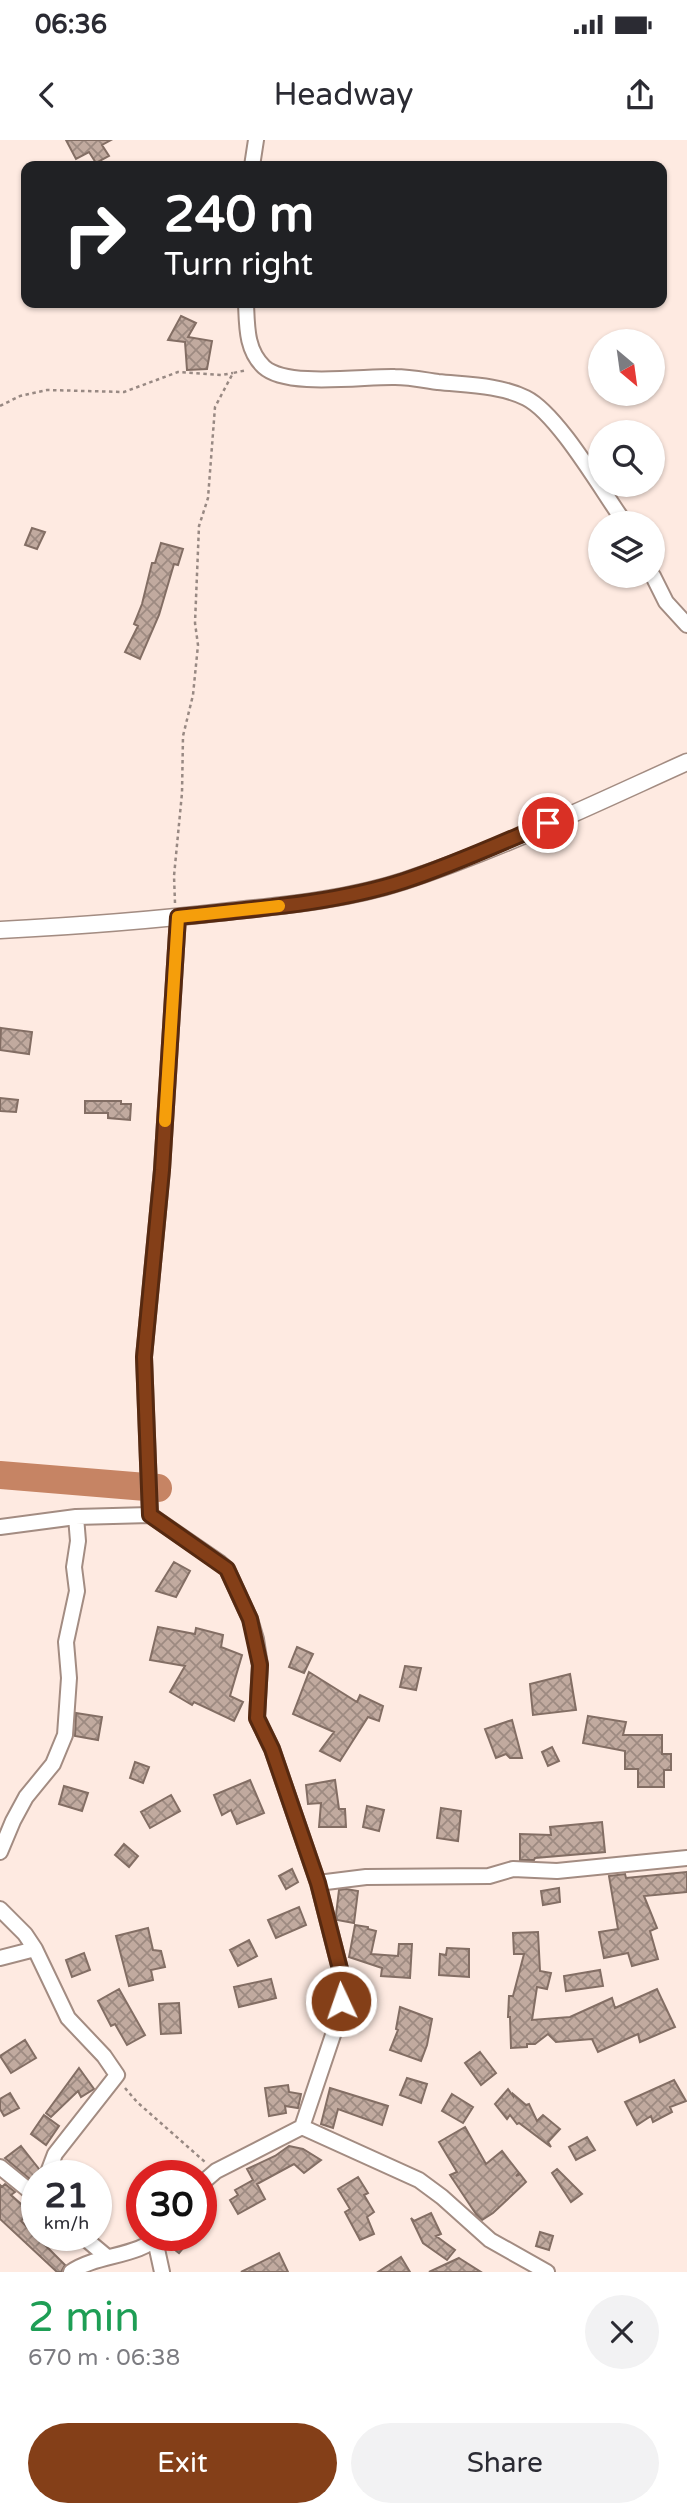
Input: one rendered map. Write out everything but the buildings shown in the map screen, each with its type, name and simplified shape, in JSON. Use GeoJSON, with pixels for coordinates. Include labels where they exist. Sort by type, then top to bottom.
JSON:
{"type":"FeatureCollection","features":[{"type":"Feature","properties":{"kind":"street"},"geometry":{"type":"LineString","coordinates":[[253,161],[256,140]]}},
{"type":"Feature","properties":{"kind":"street"},"geometry":{"type":"LineString","coordinates":[[246,308],[250,346],[264,367],[280,375],[297,379],[404,377],[499,390],[524,397],[549,415],[617,511]]}},
{"type":"Feature","properties":{"kind":"street"},"geometry":{"type":"LineString","coordinates":[[659,588],[666,601],[687,625]]}},
{"type":"Feature","properties":{"kind":"street"},"geometry":{"type":"LineString","coordinates":[[0,930],[178,917],[280,906],[363,891],[403,881],[504,842],[687,762]]}},
{"type":"Feature","properties":{"kind":"street"},"geometry":{"type":"LineString","coordinates":[[150,1515],[144,1357],[164,1143],[178,917]]}},
{"type":"Feature","properties":{"kind":"street"},"geometry":{"type":"LineString","coordinates":[[0,1527],[76,1517],[150,1515],[227,1569],[256,1639],[260,1665],[257,1718],[272,1749],[318,1883],[341,1973],[341,2001],[337,2023],[302,2127],[217,2170]]}},
{"type":"Feature","properties":{"kind":"street"},"geometry":{"type":"LineString","coordinates":[[0,1852],[19,1809],[58,1756],[65,1735],[69,1678],[66,1642],[77,1591],[74,1567],[78,1541],[76,1517]]}},
{"type":"Feature","properties":{"kind":"street"},"geometry":{"type":"LineString","coordinates":[[318,1883],[366,1877],[489,1876],[513,1869],[557,1871],[687,1858]]}},
{"type":"Feature","properties":{"kind":"street"},"geometry":{"type":"LineString","coordinates":[[0,1909],[25,1934],[68,2018],[104,2056],[117,2076],[53,2160]]}},
{"type":"Feature","properties":{"kind":"street"},"geometry":{"type":"LineString","coordinates":[[0,1958],[34,1949]]}},
{"type":"Feature","properties":{"kind":"street"},"geometry":{"type":"LineString","coordinates":[[302,2127],[419,2180],[490,2240],[547,2272]]}},
{"type":"Feature","properties":{"kind":"street"},"geometry":{"type":"LineString","coordinates":[[0,2167],[21,2184]]}},
{"type":"Feature","properties":{"kind":"street"},"geometry":{"type":"LineString","coordinates":[[100,2251],[106,2256]]}},
{"type":"Feature","properties":{"kind":"street"},"geometry":{"type":"LineString","coordinates":[[71,2272],[79,2266],[127,2251]]}},
{"type":"Feature","properties":{"kind":"street"},"geometry":{"type":"LineString","coordinates":[[159,2251],[162,2272]]}},
{"type":"Feature","properties":{"kind":"street"},"geometry":{"type":"LineString","coordinates":[[511,2272],[524,2261]]}},
{"type":"Feature","properties":{"kind":"path"},"geometry":{"type":"LineString","coordinates":[[0,406],[20,396],[47,390],[124,392],[178,372],[222,375],[264,367]]}},
{"type":"Feature","properties":{"kind":"path"},"geometry":{"type":"LineString","coordinates":[[178,917],[174,876],[182,793],[183,736],[193,695],[198,645],[195,623],[199,527],[208,498],[215,407],[233,373]]}},
{"type":"Feature","properties":{"kind":"path"},"geometry":{"type":"LineString","coordinates":[[117,2076],[137,2102],[203,2160]]}},
{"type":"Feature","properties":{"kind":"waterway"},"geometry":{"type":"LineString","coordinates":[[0,1475],[158,1488]]}},
{"type":"Feature","properties":{"kind":"slow traffic"},"geometry":{"type":"LineString","coordinates":[[165,1121],[178,917],[279,906]]}},
{"type":"Feature","properties":{"kind":"route"},"geometry":{"type":"LineString","coordinates":[[341,2001],[341,1973],[318,1883],[272,1749],[257,1718],[260,1665],[250,1619],[227,1569],[150,1515],[144,1357],[162,1170],[178,917],[280,906],[403,881],[548,823]]}}]}
